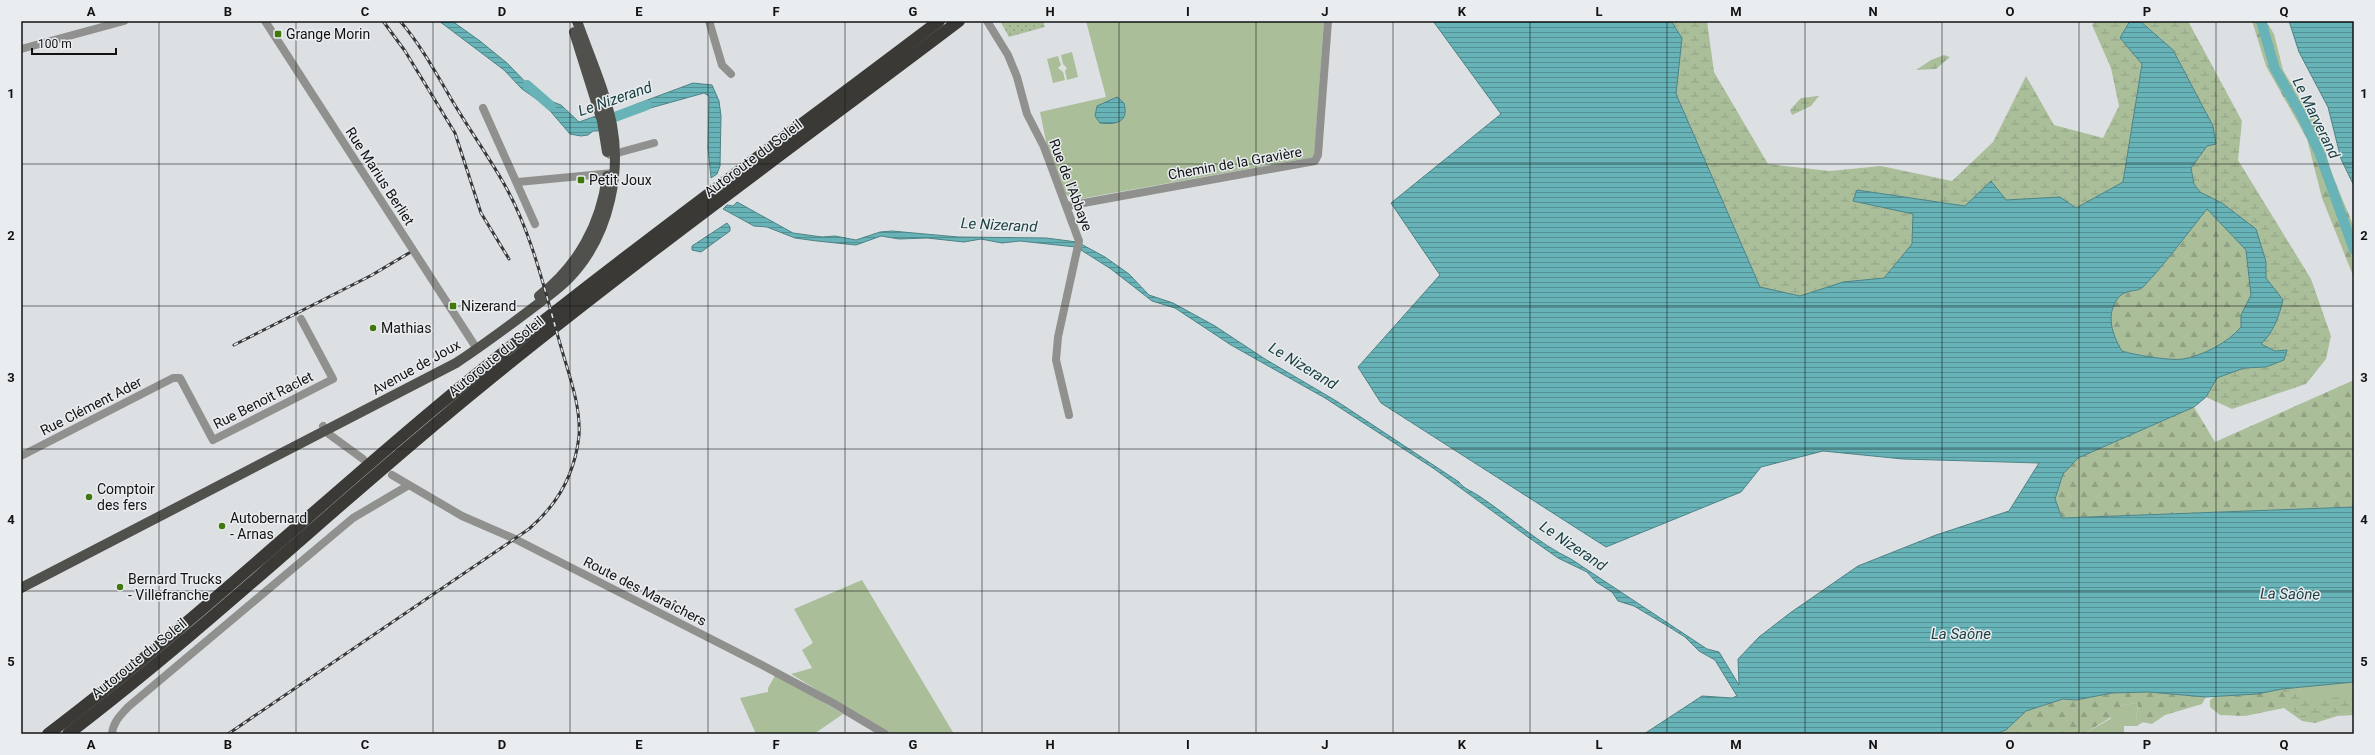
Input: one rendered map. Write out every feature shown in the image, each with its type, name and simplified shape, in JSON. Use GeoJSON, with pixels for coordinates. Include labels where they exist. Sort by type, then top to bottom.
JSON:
{"type":"FeatureCollection","features":[{"type":"Feature","properties":{"kind":"highway","name":"Autoroute du Soleil"},"geometry":{"type":"LineString","coordinates":[[48,734],[160,646],[402,436],[504,352],[939,21]]}},
{"type":"Feature","properties":{"kind":"highway","name":"Autoroute du Soleil"},"geometry":{"type":"LineString","coordinates":[[68,734],[167,656],[407,448],[501,370],[959,21]]}},
{"type":"Feature","properties":{"kind":"main road","name":"Avenue de Joux"},"geometry":{"type":"LineString","coordinates":[[571,21],[603,110]]}},
{"type":"Feature","properties":{"kind":"main road","name":"Avenue de Joux"},"geometry":{"type":"LineString","coordinates":[[21,588],[390,394],[475,347],[555,291],[578,269],[586,258],[608,211],[610,154],[608,126],[577,21]]}},
{"type":"Feature","properties":{"kind":"main road","name":"Avenue de Joux"},"geometry":{"type":"LineString","coordinates":[[21,582],[324,429]]}},
{"type":"Feature","properties":{"kind":"street"},"geometry":{"type":"LineString","coordinates":[[21,49],[124,21]]}},
{"type":"Feature","properties":{"kind":"street","name":"Rue Marius Berliet"},"geometry":{"type":"LineString","coordinates":[[265,21],[475,347]]}},
{"type":"Feature","properties":{"kind":"street"},"geometry":{"type":"LineString","coordinates":[[709,21],[712,36],[722,65],[731,74]]}},
{"type":"Feature","properties":{"kind":"street","name":"Rue de l'Abbaye"},"geometry":{"type":"LineString","coordinates":[[987,21],[1008,54],[1017,77],[1027,114],[1044,147],[1079,241],[1058,337],[1056,360],[1069,415]]}},
{"type":"Feature","properties":{"kind":"street","name":"Chemin de la Gravière"},"geometry":{"type":"LineString","coordinates":[[1067,206],[1315,162],[1318,155],[1328,21]]}},
{"type":"Feature","properties":{"kind":"street"},"geometry":{"type":"LineString","coordinates":[[483,108],[536,224]]}},
{"type":"Feature","properties":{"kind":"street"},"geometry":{"type":"LineString","coordinates":[[610,154],[654,143]]}},
{"type":"Feature","properties":{"kind":"street"},"geometry":{"type":"LineString","coordinates":[[518,182],[610,173]]}},
{"type":"Feature","properties":{"kind":"street","name":"Rue Benoit Raclet"},"geometry":{"type":"LineString","coordinates":[[173,378],[180,378],[213,440],[332,379],[301,319]]}},
{"type":"Feature","properties":{"kind":"street","name":"Rue Clément Ader"},"geometry":{"type":"LineString","coordinates":[[21,456],[173,378]]}},
{"type":"Feature","properties":{"kind":"street"},"geometry":{"type":"LineString","coordinates":[[324,429],[363,459]]}},
{"type":"Feature","properties":{"kind":"street","name":"Route des Maraîchers"},"geometry":{"type":"LineString","coordinates":[[392,476],[462,516],[515,539],[762,665],[833,703],[885,734]]}},
{"type":"Feature","properties":{"kind":"street"},"geometry":{"type":"LineString","coordinates":[[112,734],[113,726],[128,707],[329,538],[373,505],[409,485]]}},
{"type":"Feature","properties":{"kind":"green space"},"geometry":{"type":"Polygon","coordinates":[[[1000,21],[1043,21],[1045,27],[1009,37],[1000,21]]]}},
{"type":"Feature","properties":{"kind":"green space"},"geometry":{"type":"Polygon","coordinates":[[[1086,21],[1324,21],[1314,157],[1074,200],[1065,194],[1047,146],[1040,112],[1106,97],[1086,21]]]}},
{"type":"Feature","properties":{"kind":"green space"},"geometry":{"type":"Polygon","coordinates":[[[1671,21],[1707,21],[1714,72],[1768,164],[1830,171],[1881,166],[1952,181],[1993,142],[2026,76],[2054,125],[2103,138],[2119,106],[2111,68],[2092,25],[2095,21],[2130,21],[2120,38],[2142,64],[2123,182],[2076,208],[2060,197],[2006,200],[1965,206],[1857,190],[1853,201],[1913,214],[1912,244],[1884,278],[1843,282],[1800,296],[1760,287],[1676,94],[1682,38],[1671,21]]]}},
{"type":"Feature","properties":{"kind":"green space"},"geometry":{"type":"Polygon","coordinates":[[[2140,21],[2188,21],[2242,121],[2238,160],[2311,279],[2331,336],[2326,359],[2306,384],[2232,409],[2206,397],[2217,378],[2244,368],[2266,367],[2284,360],[2287,350],[2275,351],[2260,344],[2280,313],[2283,300],[2266,278],[2266,262],[2222,203],[2200,192],[2194,184],[2191,168],[2207,146],[2213,126],[2173,50],[2140,21]]]}},
{"type":"Feature","properties":{"kind":"green space"},"geometry":{"type":"Polygon","coordinates":[[[2252,21],[2266,21],[2274,34],[2283,70],[2299,97],[2315,118],[2332,174],[2354,227],[2354,278],[2322,198],[2307,139],[2266,66],[2252,21]]]}},
{"type":"Feature","properties":{"kind":"green space"},"geometry":{"type":"Polygon","coordinates":[[[1072,52],[1078,77],[1067,80],[1065,71],[1067,68],[1063,64],[1061,55],[1072,52]]]}},
{"type":"Feature","properties":{"kind":"green space"},"geometry":{"type":"Polygon","coordinates":[[[1944,55],[1950,57],[1936,69],[1916,70],[1931,60],[1944,55]]]}},
{"type":"Feature","properties":{"kind":"green space"},"geometry":{"type":"Polygon","coordinates":[[[1058,56],[1061,65],[1058,68],[1063,72],[1065,80],[1053,83],[1047,59],[1058,56]]]}},
{"type":"Feature","properties":{"kind":"green space"},"geometry":{"type":"Polygon","coordinates":[[[1819,96],[1811,106],[1792,115],[1790,110],[1801,98],[1819,96]]]}},
{"type":"Feature","properties":{"kind":"green space"},"geometry":{"type":"Polygon","coordinates":[[[2207,209],[2246,250],[2251,295],[2241,315],[2241,327],[2230,338],[2215,348],[2183,359],[2152,357],[2122,351],[2114,335],[2111,323],[2112,311],[2117,299],[2125,293],[2143,287],[2168,259],[2207,209]]]}},
{"type":"Feature","properties":{"kind":"green space"},"geometry":{"type":"Polygon","coordinates":[[[2354,380],[2354,507],[2062,518],[2055,499],[2063,474],[2078,458],[2194,407],[2215,442],[2354,380]]]}},
{"type":"Feature","properties":{"kind":"green space"},"geometry":{"type":"Polygon","coordinates":[[[862,580],[954,734],[889,734],[791,674],[812,668],[802,650],[813,643],[794,609],[862,580]]]}},
{"type":"Feature","properties":{"kind":"green space"},"geometry":{"type":"Polygon","coordinates":[[[776,674],[843,714],[814,734],[756,734],[740,698],[768,692],[768,688],[776,674]]]}},
{"type":"Feature","properties":{"kind":"green space"},"geometry":{"type":"Polygon","coordinates":[[[2354,682],[2354,715],[2337,716],[2350,712],[2323,702],[2308,701],[2301,696],[2300,687],[2354,682]]]}},
{"type":"Feature","properties":{"kind":"green space"},"geometry":{"type":"Polygon","coordinates":[[[2300,687],[2301,696],[2315,704],[2336,696],[2344,699],[2349,702],[2350,712],[2315,723],[2302,721],[2284,708],[2245,716],[2220,715],[2210,707],[2210,700],[2214,697],[2300,687]]]}},
{"type":"Feature","properties":{"kind":"green space"},"geometry":{"type":"Polygon","coordinates":[[[2300,687],[2301,696],[2309,701],[2346,696],[2354,699],[2354,710],[2321,717],[2306,717],[2299,715],[2291,709],[2282,689],[2300,687]]]}},
{"type":"Feature","properties":{"kind":"green space"},"geometry":{"type":"Polygon","coordinates":[[[2148,692],[2206,697],[2202,704],[2165,715],[2152,724],[2136,721],[2138,705],[2136,703],[2120,706],[2121,711],[2084,734],[1994,734],[2006,730],[2026,711],[2063,699],[2076,700],[2112,693],[2148,692]]]}},
{"type":"Feature","properties":{"kind":"green space"},"geometry":{"type":"Polygon","coordinates":[[[2136,703],[2138,705],[2136,721],[2143,722],[2137,726],[2124,726],[2124,734],[2084,734],[2110,719],[2120,706],[2136,703]]]}},
{"type":"Feature","properties":{"kind":"water"},"geometry":{"type":"Polygon","coordinates":[[[439,21],[452,21],[480,41],[507,63],[540,97],[561,105],[579,122],[599,115],[603,125],[598,131],[593,131],[588,135],[581,136],[570,134],[545,105],[522,89],[504,70],[439,21]]]}},
{"type":"Feature","properties":{"kind":"water","name":"La Saône"},"geometry":{"type":"Polygon","coordinates":[[[1433,21],[1671,21],[1682,38],[1676,94],[1760,287],[1800,296],[1843,282],[1884,278],[1912,244],[1913,214],[1853,201],[1857,190],[1965,206],[1991,181],[2006,200],[2060,197],[2076,208],[2123,182],[2142,64],[2120,38],[2130,21],[2140,21],[2173,50],[2213,126],[2216,144],[2207,146],[2191,168],[2194,184],[2200,192],[2222,203],[2256,229],[2266,262],[2266,278],[2283,300],[2275,324],[2269,335],[2261,344],[2275,351],[2287,350],[2284,360],[2266,367],[2244,368],[2217,378],[2206,397],[2194,407],[2078,458],[2063,474],[2055,499],[2062,518],[2354,507],[2354,682],[2282,689],[2257,694],[2206,697],[2148,692],[2112,693],[2076,700],[2063,699],[2026,711],[2006,730],[1994,734],[1644,734],[1702,696],[1732,698],[1737,696],[1715,660],[1699,651],[1685,637],[1666,625],[1634,606],[1618,601],[1612,592],[1596,582],[1587,572],[1558,558],[1433,468],[1325,398],[1231,345],[1175,308],[1152,301],[1111,269],[1081,250],[1081,244],[1105,257],[1129,274],[1149,295],[1173,303],[1215,326],[1265,359],[1338,402],[1459,482],[1559,553],[1571,559],[1707,649],[1719,652],[1739,685],[1738,659],[1759,637],[1790,613],[1858,566],[1936,535],[2009,511],[2039,463],[1903,459],[1823,451],[1761,467],[1741,492],[1606,547],[1381,403],[1358,367],[1440,275],[1391,203],[1501,114],[1433,21]],[[2207,209],[2168,259],[2143,287],[2125,293],[2117,299],[2112,311],[2111,323],[2114,335],[2122,351],[2152,357],[2183,359],[2207,352],[2230,338],[2241,327],[2241,315],[2251,295],[2246,250],[2207,209]]]}},
{"type":"Feature","properties":{"kind":"water"},"geometry":{"type":"Polygon","coordinates":[[[2289,21],[2354,21],[2354,186],[2341,159],[2328,107],[2299,52],[2289,21]]]}},
{"type":"Feature","properties":{"kind":"water"},"geometry":{"type":"Polygon","coordinates":[[[693,83],[712,85],[719,101],[721,116],[720,166],[717,174],[711,178],[708,148],[709,96],[704,93],[636,112],[634,105],[693,83]]]}},
{"type":"Feature","properties":{"kind":"water"},"geometry":{"type":"Polygon","coordinates":[[[1117,97],[1124,103],[1125,114],[1123,118],[1116,123],[1100,123],[1095,116],[1097,106],[1117,97]]]}},
{"type":"Feature","properties":{"kind":"water"},"geometry":{"type":"Polygon","coordinates":[[[737,202],[793,233],[822,237],[835,236],[856,240],[880,232],[892,231],[958,237],[1046,238],[1077,242],[1076,247],[1020,241],[1002,243],[981,239],[964,242],[927,238],[899,239],[881,236],[856,245],[817,241],[795,238],[767,227],[754,226],[723,209],[727,205],[733,206],[737,202]]]}},
{"type":"Feature","properties":{"kind":"water"},"geometry":{"type":"Polygon","coordinates":[[[727,223],[730,227],[730,231],[701,252],[692,250],[692,246],[727,223]]]}},
{"type":"Feature","properties":{"kind":"waterway","name":"Le Marverand"},"geometry":{"type":"LineString","coordinates":[[2261,21],[2275,69],[2302,116],[2319,152],[2354,250]]}},
{"type":"Feature","properties":{"kind":"waterway","name":"Le Nizerand"},"geometry":{"type":"LineString","coordinates":[[527,85],[551,106]]}},
{"type":"Feature","properties":{"kind":"waterway","name":"Le Nizerand"},"geometry":{"type":"LineString","coordinates":[[604,121],[647,105]]}},
{"type":"Feature","properties":{"kind":"railway"},"geometry":{"type":"LineString","coordinates":[[383,21],[405,51],[455,133],[481,213],[509,259]]}},
{"type":"Feature","properties":{"kind":"railway"},"geometry":{"type":"LineString","coordinates":[[228,734],[529,529],[539,520],[556,499],[569,475],[577,450],[579,425],[574,391],[537,263],[522,221],[497,172],[422,50],[400,21]]}},
{"type":"Feature","properties":{"kind":"railway"},"geometry":{"type":"LineString","coordinates":[[234,345],[372,275],[409,253]]}},
{"type":"Feature","properties":{"kind":"place","name":"Grange Morin"},"geometry":{"type":"Point","coordinates":[278,34]}},
{"type":"Feature","properties":{"kind":"place","name":"Petit Joux"},"geometry":{"type":"Point","coordinates":[581,180]}},
{"type":"Feature","properties":{"kind":"place","name":"Nizerand"},"geometry":{"type":"Point","coordinates":[453,306]}},
{"type":"Feature","properties":{"kind":"place","name":"Mathias"},"geometry":{"type":"Point","coordinates":[373,328]}},
{"type":"Feature","properties":{"kind":"place","name":"Comptoir des fers"},"geometry":{"type":"Point","coordinates":[89,497]}},
{"type":"Feature","properties":{"kind":"place","name":"Autobernard - Arnas"},"geometry":{"type":"Point","coordinates":[222,526]}},
{"type":"Feature","properties":{"kind":"place","name":"Bernard Trucks - Villefranche"},"geometry":{"type":"Point","coordinates":[120,587]}}]}
